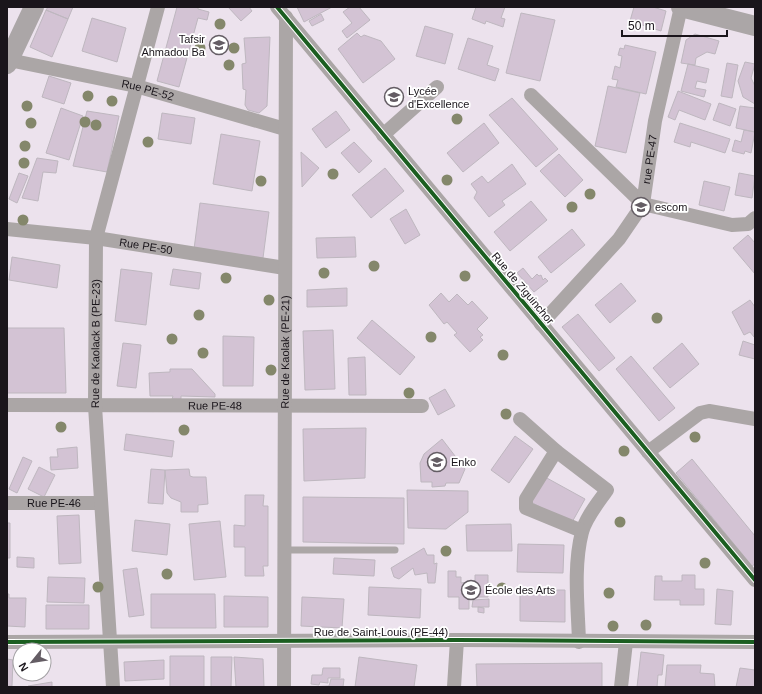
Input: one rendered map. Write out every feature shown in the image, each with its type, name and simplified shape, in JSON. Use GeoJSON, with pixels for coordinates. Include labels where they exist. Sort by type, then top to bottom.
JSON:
{"type":"FeatureCollection","features":[{"type":"Feature","properties":{"kind":"main road"},"geometry":{"type":"LineString","coordinates":[[8,62],[34,7]]}},
{"type":"Feature","properties":{"kind":"main road"},"geometry":{"type":"LineString","coordinates":[[681,7],[755,26]]}},
{"type":"Feature","properties":{"kind":"street","name":"Rue de Kaolack B (PE-23)"},"geometry":{"type":"LineString","coordinates":[[113,687],[95,406],[96,238],[158,7]]}},
{"type":"Feature","properties":{"kind":"street","name":"rue PE-47"},"geometry":{"type":"LineString","coordinates":[[541,324],[619,239],[643,204],[655,121],[681,7]]}},
{"type":"Feature","properties":{"kind":"street","name":"Rue de Kaolak (PE-21)"},"geometry":{"type":"LineString","coordinates":[[281,12],[285,129],[284,687]]}},
{"type":"Feature","properties":{"kind":"street","name":"Rue de Ziguinchor"},"geometry":{"type":"LineString","coordinates":[[281,12],[755,580]]}},
{"type":"Feature","properties":{"kind":"street","name":"Rue PE-52"},"geometry":{"type":"LineString","coordinates":[[8,62],[136,86],[285,129]]}},
{"type":"Feature","properties":{"kind":"street"},"geometry":{"type":"LineString","coordinates":[[383,135],[437,87]]}},
{"type":"Feature","properties":{"kind":"street"},"geometry":{"type":"LineString","coordinates":[[531,94],[643,204],[732,225],[748,224],[755,218]]}},
{"type":"Feature","properties":{"kind":"street","name":"Rue PE-50"},"geometry":{"type":"LineString","coordinates":[[7,229],[96,238],[285,268]]}},
{"type":"Feature","properties":{"kind":"street","name":"Rue PE-48"},"geometry":{"type":"LineString","coordinates":[[7,405],[422,406]]}},
{"type":"Feature","properties":{"kind":"street"},"geometry":{"type":"LineString","coordinates":[[648,452],[700,413],[709,411],[755,419]]}},
{"type":"Feature","properties":{"kind":"street"},"geometry":{"type":"LineString","coordinates":[[520,419],[556,450],[607,490],[591,512],[582,532],[578,568],[579,642]]}},
{"type":"Feature","properties":{"kind":"street"},"geometry":{"type":"LineString","coordinates":[[556,450],[526,499],[526,508],[582,532]]}},
{"type":"Feature","properties":{"kind":"street","name":"Rue PE-46"},"geometry":{"type":"LineString","coordinates":[[7,503],[101,503]]}},
{"type":"Feature","properties":{"kind":"street"},"geometry":{"type":"LineString","coordinates":[[454,687],[457,640]]}},
{"type":"Feature","properties":{"kind":"street","name":"Rue de Saint-Louis (PE-44)"},"geometry":{"type":"LineString","coordinates":[[7,642],[284,642],[457,640],[755,642]]}},
{"type":"Feature","properties":{"kind":"street"},"geometry":{"type":"LineString","coordinates":[[621,687],[626,642]]}},
{"type":"Feature","properties":{"kind":"lane"},"geometry":{"type":"LineString","coordinates":[[285,550],[395,550]]}},
{"type":"Feature","properties":{"kind":"building"},"geometry":{"type":"Polygon","coordinates":[[[48,7],[73,7],[68,19],[46,10],[48,7]]]}},
{"type":"Feature","properties":{"kind":"building"},"geometry":{"type":"Polygon","coordinates":[[[177,7],[198,7],[198,9],[209,12],[207,20],[198,18],[179,87],[157,81],[177,7]]]}},
{"type":"Feature","properties":{"kind":"building"},"geometry":{"type":"Polygon","coordinates":[[[228,7],[249,7],[252,11],[241,21],[228,7]]]}},
{"type":"Feature","properties":{"kind":"building"},"geometry":{"type":"Polygon","coordinates":[[[297,7],[332,7],[304,22],[297,7]]]}},
{"type":"Feature","properties":{"kind":"building"},"geometry":{"type":"Polygon","coordinates":[[[350,7],[359,7],[370,20],[347,38],[342,31],[352,23],[343,12],[350,7]]]}},
{"type":"Feature","properties":{"kind":"building"},"geometry":{"type":"Polygon","coordinates":[[[476,7],[505,7],[501,18],[505,19],[503,27],[486,21],[485,24],[472,19],[476,7]]]}},
{"type":"Feature","properties":{"kind":"building"},"geometry":{"type":"Polygon","coordinates":[[[634,7],[653,7],[666,11],[661,31],[630,21],[634,7]]]}},
{"type":"Feature","properties":{"kind":"building"},"geometry":{"type":"Polygon","coordinates":[[[46,10],[68,19],[52,57],[30,47],[46,10]]]}},
{"type":"Feature","properties":{"kind":"building"},"geometry":{"type":"Polygon","coordinates":[[[521,13],[555,20],[540,81],[506,73],[521,13]]]}},
{"type":"Feature","properties":{"kind":"building"},"geometry":{"type":"Polygon","coordinates":[[[321,14],[324,20],[312,26],[309,21],[321,14]]]}},
{"type":"Feature","properties":{"kind":"building"},"geometry":{"type":"Polygon","coordinates":[[[92,18],[126,28],[117,62],[82,51],[92,18]]]}},
{"type":"Feature","properties":{"kind":"building"},"geometry":{"type":"Polygon","coordinates":[[[425,26],[453,34],[445,64],[416,56],[425,26]]]}},
{"type":"Feature","properties":{"kind":"building"},"geometry":{"type":"Polygon","coordinates":[[[357,33],[361,37],[364,35],[381,41],[395,59],[363,83],[338,49],[357,33]]]}},
{"type":"Feature","properties":{"kind":"building"},"geometry":{"type":"Polygon","coordinates":[[[695,34],[719,41],[715,54],[707,52],[696,58],[695,65],[681,63],[686,40],[695,34]]]}},
{"type":"Feature","properties":{"kind":"building"},"geometry":{"type":"Polygon","coordinates":[[[270,37],[267,106],[259,113],[248,110],[245,105],[246,90],[243,89],[242,64],[246,63],[244,38],[270,37]]]}},
{"type":"Feature","properties":{"kind":"building"},"geometry":{"type":"Polygon","coordinates":[[[468,38],[493,46],[487,65],[499,69],[495,81],[458,69],[468,38]]]}},
{"type":"Feature","properties":{"kind":"building"},"geometry":{"type":"Polygon","coordinates":[[[625,45],[656,52],[646,94],[616,87],[618,80],[612,79],[615,66],[620,68],[622,56],[618,55],[620,48],[624,49],[625,45]]]}},
{"type":"Feature","properties":{"kind":"building"},"geometry":{"type":"Polygon","coordinates":[[[745,62],[755,64],[751,78],[755,86],[755,104],[743,97],[738,81],[745,62]]]}},
{"type":"Feature","properties":{"kind":"building"},"geometry":{"type":"Polygon","coordinates":[[[727,63],[738,65],[732,98],[721,96],[727,63]]]}},
{"type":"Feature","properties":{"kind":"building"},"geometry":{"type":"Polygon","coordinates":[[[688,64],[709,69],[706,83],[697,81],[695,88],[706,90],[704,97],[681,91],[688,64]]]}},
{"type":"Feature","properties":{"kind":"building"},"geometry":{"type":"Polygon","coordinates":[[[49,76],[71,83],[64,104],[42,97],[49,76]]]}},
{"type":"Feature","properties":{"kind":"building"},"geometry":{"type":"Polygon","coordinates":[[[608,86],[640,93],[626,153],[595,146],[608,86]]]}},
{"type":"Feature","properties":{"kind":"building"},"geometry":{"type":"Polygon","coordinates":[[[678,91],[711,104],[705,120],[679,110],[675,120],[668,117],[678,91]]]}},
{"type":"Feature","properties":{"kind":"building"},"geometry":{"type":"Polygon","coordinates":[[[512,98],[558,149],[536,167],[489,115],[512,98]]]}},
{"type":"Feature","properties":{"kind":"building"},"geometry":{"type":"Polygon","coordinates":[[[719,103],[736,109],[730,126],[713,120],[719,103]]]}},
{"type":"Feature","properties":{"kind":"building"},"geometry":{"type":"Polygon","coordinates":[[[740,106],[755,108],[755,132],[736,128],[740,106]]]}},
{"type":"Feature","properties":{"kind":"building"},"geometry":{"type":"Polygon","coordinates":[[[61,108],[83,116],[69,160],[46,153],[61,108]]]}},
{"type":"Feature","properties":{"kind":"building"},"geometry":{"type":"Polygon","coordinates":[[[87,111],[119,116],[107,172],[73,166],[87,111]]]}},
{"type":"Feature","properties":{"kind":"building"},"geometry":{"type":"Polygon","coordinates":[[[336,111],[350,130],[326,148],[312,129],[336,111]]]}},
{"type":"Feature","properties":{"kind":"building"},"geometry":{"type":"Polygon","coordinates":[[[162,113],[195,118],[191,144],[158,139],[162,113]]]}},
{"type":"Feature","properties":{"kind":"building"},"geometry":{"type":"Polygon","coordinates":[[[484,123],[499,143],[463,172],[447,153],[484,123]]]}},
{"type":"Feature","properties":{"kind":"building"},"geometry":{"type":"Polygon","coordinates":[[[680,123],[730,139],[725,153],[691,142],[690,147],[674,142],[680,123]]]}},
{"type":"Feature","properties":{"kind":"building"},"geometry":{"type":"Polygon","coordinates":[[[744,130],[755,132],[751,153],[745,151],[744,154],[732,151],[735,140],[741,142],[744,130]]]}},
{"type":"Feature","properties":{"kind":"building"},"geometry":{"type":"Polygon","coordinates":[[[221,134],[260,141],[252,191],[213,184],[221,134]]]}},
{"type":"Feature","properties":{"kind":"building"},"geometry":{"type":"Polygon","coordinates":[[[354,142],[372,161],[359,173],[341,153],[354,142]]]}},
{"type":"Feature","properties":{"kind":"building"},"geometry":{"type":"Polygon","coordinates":[[[301,152],[319,168],[302,187],[302,186],[301,152]]]}},
{"type":"Feature","properties":{"kind":"building"},"geometry":{"type":"Polygon","coordinates":[[[559,154],[583,180],[565,197],[540,171],[559,154]]]}},
{"type":"Feature","properties":{"kind":"building"},"geometry":{"type":"Polygon","coordinates":[[[37,158],[58,161],[56,173],[43,172],[38,201],[22,198],[37,158]]]}},
{"type":"Feature","properties":{"kind":"building"},"geometry":{"type":"Polygon","coordinates":[[[512,164],[526,184],[502,201],[505,205],[489,217],[474,198],[477,192],[471,184],[482,176],[488,183],[512,164]]]}},
{"type":"Feature","properties":{"kind":"building"},"geometry":{"type":"Polygon","coordinates":[[[385,168],[404,191],[371,218],[352,195],[385,168]]]}},
{"type":"Feature","properties":{"kind":"building"},"geometry":{"type":"Polygon","coordinates":[[[19,173],[28,176],[17,203],[9,199],[19,173]]]}},
{"type":"Feature","properties":{"kind":"building"},"geometry":{"type":"Polygon","coordinates":[[[739,173],[755,176],[752,198],[735,195],[739,173]]]}},
{"type":"Feature","properties":{"kind":"building"},"geometry":{"type":"Polygon","coordinates":[[[704,181],[730,187],[724,211],[699,205],[704,181]]]}},
{"type":"Feature","properties":{"kind":"building"},"geometry":{"type":"Polygon","coordinates":[[[531,201],[547,220],[510,251],[494,232],[531,201]]]}},
{"type":"Feature","properties":{"kind":"building"},"geometry":{"type":"Polygon","coordinates":[[[200,203],[269,212],[263,258],[194,249],[200,203]]]}},
{"type":"Feature","properties":{"kind":"building"},"geometry":{"type":"Polygon","coordinates":[[[406,209],[420,235],[405,244],[390,219],[406,209]]]}},
{"type":"Feature","properties":{"kind":"building"},"geometry":{"type":"Polygon","coordinates":[[[572,229],[585,245],[551,273],[538,257],[572,229]]]}},
{"type":"Feature","properties":{"kind":"building"},"geometry":{"type":"Polygon","coordinates":[[[748,235],[755,243],[755,274],[733,248],[748,235]]]}},
{"type":"Feature","properties":{"kind":"building"},"geometry":{"type":"Polygon","coordinates":[[[355,237],[356,257],[317,258],[316,238],[355,237]]]}},
{"type":"Feature","properties":{"kind":"building"},"geometry":{"type":"Polygon","coordinates":[[[12,257],[60,265],[57,288],[9,280],[12,257]]]}},
{"type":"Feature","properties":{"kind":"building"},"geometry":{"type":"Polygon","coordinates":[[[523,268],[532,279],[537,274],[539,276],[541,275],[543,280],[545,278],[548,281],[534,292],[517,273],[523,268]]]}},
{"type":"Feature","properties":{"kind":"building"},"geometry":{"type":"Polygon","coordinates":[[[121,269],[152,273],[146,325],[115,321],[121,269]]]}},
{"type":"Feature","properties":{"kind":"building"},"geometry":{"type":"Polygon","coordinates":[[[173,269],[201,273],[199,289],[170,285],[173,269]]]}},
{"type":"Feature","properties":{"kind":"building"},"geometry":{"type":"Polygon","coordinates":[[[621,283],[636,301],[610,323],[595,305],[621,283]]]}},
{"type":"Feature","properties":{"kind":"building"},"geometry":{"type":"Polygon","coordinates":[[[347,288],[347,306],[307,307],[307,290],[347,288]]]}},
{"type":"Feature","properties":{"kind":"building"},"geometry":{"type":"Polygon","coordinates":[[[441,293],[449,302],[457,294],[468,305],[472,301],[488,318],[477,329],[483,335],[480,337],[483,340],[470,352],[454,335],[457,333],[447,322],[444,324],[429,305],[441,293]]]}},
{"type":"Feature","properties":{"kind":"building"},"geometry":{"type":"Polygon","coordinates":[[[750,300],[755,307],[754,337],[750,332],[744,335],[732,312],[750,300]]]}},
{"type":"Feature","properties":{"kind":"building"},"geometry":{"type":"Polygon","coordinates":[[[578,314],[615,358],[599,371],[562,327],[578,314]]]}},
{"type":"Feature","properties":{"kind":"building"},"geometry":{"type":"Polygon","coordinates":[[[372,320],[415,357],[400,375],[357,338],[372,320]]]}},
{"type":"Feature","properties":{"kind":"building"},"geometry":{"type":"Polygon","coordinates":[[[7,328],[64,328],[66,393],[7,393],[7,328]]]}},
{"type":"Feature","properties":{"kind":"building"},"geometry":{"type":"Polygon","coordinates":[[[333,330],[335,389],[305,390],[303,331],[333,330]]]}},
{"type":"Feature","properties":{"kind":"building"},"geometry":{"type":"Polygon","coordinates":[[[223,336],[254,337],[253,386],[223,386],[223,336]]]}},
{"type":"Feature","properties":{"kind":"building"},"geometry":{"type":"Polygon","coordinates":[[[743,341],[755,345],[755,359],[739,355],[743,341]]]}},
{"type":"Feature","properties":{"kind":"building"},"geometry":{"type":"Polygon","coordinates":[[[123,343],[141,345],[136,388],[117,386],[123,343]]]}},
{"type":"Feature","properties":{"kind":"building"},"geometry":{"type":"Polygon","coordinates":[[[682,343],[699,364],[670,388],[653,368],[682,343]]]}},
{"type":"Feature","properties":{"kind":"building"},"geometry":{"type":"Polygon","coordinates":[[[631,356],[675,408],[659,421],[616,369],[631,356]]]}},
{"type":"Feature","properties":{"kind":"building"},"geometry":{"type":"Polygon","coordinates":[[[365,357],[366,395],[349,395],[348,358],[365,357]]]}},
{"type":"Feature","properties":{"kind":"building"},"geometry":{"type":"Polygon","coordinates":[[[170,369],[192,369],[215,394],[215,397],[181,396],[181,399],[172,399],[173,396],[150,396],[149,373],[170,372],[170,369]]]}},
{"type":"Feature","properties":{"kind":"building"},"geometry":{"type":"Polygon","coordinates":[[[445,389],[455,406],[438,415],[429,398],[445,389]]]}},
{"type":"Feature","properties":{"kind":"building"},"geometry":{"type":"Polygon","coordinates":[[[366,428],[365,478],[304,481],[303,429],[366,428]]]}},
{"type":"Feature","properties":{"kind":"building"},"geometry":{"type":"Polygon","coordinates":[[[126,434],[174,441],[172,457],[124,450],[126,434]]]}},
{"type":"Feature","properties":{"kind":"building"},"geometry":{"type":"Polygon","coordinates":[[[515,436],[533,449],[509,483],[491,470],[515,436]]]}},
{"type":"Feature","properties":{"kind":"building"},"geometry":{"type":"Polygon","coordinates":[[[442,439],[465,469],[459,483],[446,483],[445,486],[432,487],[432,482],[421,482],[420,463],[424,454],[442,439]]]}},
{"type":"Feature","properties":{"kind":"building"},"geometry":{"type":"Polygon","coordinates":[[[77,447],[78,468],[51,470],[50,457],[58,457],[57,449],[77,447]]]}},
{"type":"Feature","properties":{"kind":"building"},"geometry":{"type":"Polygon","coordinates":[[[23,457],[32,461],[17,493],[9,489],[23,457]]]}},
{"type":"Feature","properties":{"kind":"building"},"geometry":{"type":"Polygon","coordinates":[[[692,459],[755,536],[755,564],[752,566],[676,473],[692,459]]]}},
{"type":"Feature","properties":{"kind":"building"},"geometry":{"type":"Polygon","coordinates":[[[39,467],[55,475],[44,497],[28,489],[39,467]]]}},
{"type":"Feature","properties":{"kind":"building"},"geometry":{"type":"Polygon","coordinates":[[[151,469],[165,470],[163,504],[148,503],[151,469]]]}},
{"type":"Feature","properties":{"kind":"building"},"geometry":{"type":"Polygon","coordinates":[[[189,469],[190,476],[206,477],[208,504],[198,505],[198,512],[181,512],[181,502],[171,498],[167,493],[165,470],[189,469]]]}},
{"type":"Feature","properties":{"kind":"building"},"geometry":{"type":"Polygon","coordinates":[[[545,477],[585,499],[571,524],[531,502],[545,477]]]}},
{"type":"Feature","properties":{"kind":"building"},"geometry":{"type":"Polygon","coordinates":[[[407,490],[468,491],[468,512],[446,529],[408,528],[407,490]]]}},
{"type":"Feature","properties":{"kind":"building"},"geometry":{"type":"Polygon","coordinates":[[[245,495],[264,495],[263,506],[268,506],[268,566],[263,566],[264,576],[245,576],[245,547],[234,547],[234,525],[245,526],[245,495]]]}},
{"type":"Feature","properties":{"kind":"building"},"geometry":{"type":"Polygon","coordinates":[[[303,497],[404,498],[404,544],[303,542],[303,497]]]}},
{"type":"Feature","properties":{"kind":"building"},"geometry":{"type":"Polygon","coordinates":[[[79,515],[81,563],[59,564],[57,516],[79,515]]]}},
{"type":"Feature","properties":{"kind":"building"},"geometry":{"type":"Polygon","coordinates":[[[135,520],[170,524],[167,555],[132,551],[135,520]]]}},
{"type":"Feature","properties":{"kind":"building"},"geometry":{"type":"Polygon","coordinates":[[[220,521],[226,577],[194,580],[189,524],[220,521]]]}},
{"type":"Feature","properties":{"kind":"building"},"geometry":{"type":"Polygon","coordinates":[[[7,523],[10,523],[10,558],[7,558],[7,523]]]}},
{"type":"Feature","properties":{"kind":"building"},"geometry":{"type":"Polygon","coordinates":[[[511,524],[512,551],[467,551],[466,525],[511,524]]]}},
{"type":"Feature","properties":{"kind":"building"},"geometry":{"type":"Polygon","coordinates":[[[518,544],[564,545],[563,573],[517,572],[518,544]]]}},
{"type":"Feature","properties":{"kind":"building"},"geometry":{"type":"Polygon","coordinates":[[[424,548],[427,555],[434,555],[434,564],[437,563],[435,583],[428,583],[427,573],[415,575],[413,568],[399,579],[394,577],[391,568],[424,548]]]}},
{"type":"Feature","properties":{"kind":"building"},"geometry":{"type":"Polygon","coordinates":[[[17,557],[34,558],[34,568],[17,567],[17,557]]]}},
{"type":"Feature","properties":{"kind":"building"},"geometry":{"type":"Polygon","coordinates":[[[334,558],[375,560],[374,576],[333,574],[334,558]]]}},
{"type":"Feature","properties":{"kind":"building"},"geometry":{"type":"Polygon","coordinates":[[[137,568],[144,615],[129,617],[123,570],[137,568]]]}},
{"type":"Feature","properties":{"kind":"building"},"geometry":{"type":"Polygon","coordinates":[[[448,571],[456,571],[456,577],[461,577],[461,583],[475,581],[475,575],[488,575],[488,597],[469,597],[469,609],[459,609],[459,597],[448,597],[448,571]]]}},
{"type":"Feature","properties":{"kind":"building"},"geometry":{"type":"Polygon","coordinates":[[[682,575],[695,575],[695,589],[704,589],[704,605],[680,605],[680,600],[654,600],[655,576],[662,576],[662,581],[682,581],[682,575]]]}},
{"type":"Feature","properties":{"kind":"building"},"geometry":{"type":"Polygon","coordinates":[[[48,577],[85,578],[84,603],[47,602],[48,577]]]}},
{"type":"Feature","properties":{"kind":"building"},"geometry":{"type":"Polygon","coordinates":[[[369,587],[421,589],[420,618],[368,615],[369,587]]]}},
{"type":"Feature","properties":{"kind":"building"},"geometry":{"type":"Polygon","coordinates":[[[717,589],[733,591],[731,625],[715,624],[717,589]]]}},
{"type":"Feature","properties":{"kind":"building"},"geometry":{"type":"Polygon","coordinates":[[[520,590],[565,590],[565,622],[520,621],[520,590]]]}},
{"type":"Feature","properties":{"kind":"building"},"geometry":{"type":"Polygon","coordinates":[[[7,594],[9,594],[9,598],[26,598],[25,627],[7,626],[7,594]]]}},
{"type":"Feature","properties":{"kind":"building"},"geometry":{"type":"Polygon","coordinates":[[[151,594],[215,594],[216,628],[151,628],[151,594]]]}},
{"type":"Feature","properties":{"kind":"building"},"geometry":{"type":"Polygon","coordinates":[[[224,596],[268,597],[268,627],[224,627],[224,596]]]}},
{"type":"Feature","properties":{"kind":"building"},"geometry":{"type":"Polygon","coordinates":[[[302,597],[344,599],[342,628],[301,626],[302,597]]]}},
{"type":"Feature","properties":{"kind":"building"},"geometry":{"type":"Polygon","coordinates":[[[489,599],[489,607],[472,607],[473,600],[489,599]]]}},
{"type":"Feature","properties":{"kind":"building"},"geometry":{"type":"Polygon","coordinates":[[[46,605],[89,605],[89,629],[46,629],[46,605]]]}},
{"type":"Feature","properties":{"kind":"building"},"geometry":{"type":"Polygon","coordinates":[[[478,607],[484,608],[484,613],[478,612],[478,607]]]}},
{"type":"Feature","properties":{"kind":"building"},"geometry":{"type":"Polygon","coordinates":[[[641,652],[664,655],[662,675],[658,675],[657,687],[637,687],[641,652]]]}},
{"type":"Feature","properties":{"kind":"building"},"geometry":{"type":"Polygon","coordinates":[[[170,656],[204,656],[204,687],[170,687],[170,656]]]}},
{"type":"Feature","properties":{"kind":"building"},"geometry":{"type":"Polygon","coordinates":[[[211,657],[232,657],[231,687],[211,687],[211,657]]]}},
{"type":"Feature","properties":{"kind":"building"},"geometry":{"type":"Polygon","coordinates":[[[234,657],[263,659],[264,687],[236,687],[234,657]]]}},
{"type":"Feature","properties":{"kind":"building"},"geometry":{"type":"Polygon","coordinates":[[[359,657],[417,665],[414,687],[355,687],[359,657]]]}},
{"type":"Feature","properties":{"kind":"building"},"geometry":{"type":"Polygon","coordinates":[[[7,659],[12,660],[12,682],[12,686],[7,686],[7,659]]]}},
{"type":"Feature","properties":{"kind":"building"},"geometry":{"type":"Polygon","coordinates":[[[164,660],[164,679],[125,681],[124,662],[164,660]]]}},
{"type":"Feature","properties":{"kind":"building"},"geometry":{"type":"Polygon","coordinates":[[[602,663],[602,687],[477,687],[476,664],[602,663]]]}},
{"type":"Feature","properties":{"kind":"building"},"geometry":{"type":"Polygon","coordinates":[[[667,665],[701,665],[700,673],[714,674],[715,687],[665,687],[667,665]]]}},
{"type":"Feature","properties":{"kind":"building"},"geometry":{"type":"Polygon","coordinates":[[[323,668],[340,668],[340,678],[328,678],[328,683],[320,682],[319,685],[311,684],[312,675],[322,675],[323,668]]]}},
{"type":"Feature","properties":{"kind":"building"},"geometry":{"type":"Polygon","coordinates":[[[740,668],[755,670],[755,687],[736,687],[740,668]]]}},
{"type":"Feature","properties":{"kind":"building"},"geometry":{"type":"Polygon","coordinates":[[[331,679],[344,679],[343,687],[312,687],[329,686],[331,679]]]}},
{"type":"Feature","properties":{"kind":"building"},"geometry":{"type":"Polygon","coordinates":[[[52,682],[52,687],[28,686],[52,682]]]}},
{"type":"Feature","properties":{"kind":"cycle path"},"geometry":{"type":"LineString","coordinates":[[277,7],[755,580]]}},
{"type":"Feature","properties":{"kind":"cycle path"},"geometry":{"type":"LineString","coordinates":[[7,642],[457,640],[755,642]]}},
{"type":"Feature","properties":{"kind":"place","name":"Tafsir Ahmadou Ba"},"geometry":{"type":"Point","coordinates":[219,45]}},
{"type":"Feature","properties":{"kind":"place","name":"Lycée d'Excellence"},"geometry":{"type":"Point","coordinates":[394,97]}},
{"type":"Feature","properties":{"kind":"place","name":"escom"},"geometry":{"type":"Point","coordinates":[641,207]}},
{"type":"Feature","properties":{"kind":"place","name":"Enko"},"geometry":{"type":"Point","coordinates":[437,462]}},
{"type":"Feature","properties":{"kind":"place","name":"École des Arts"},"geometry":{"type":"Point","coordinates":[471,590]}}]}
